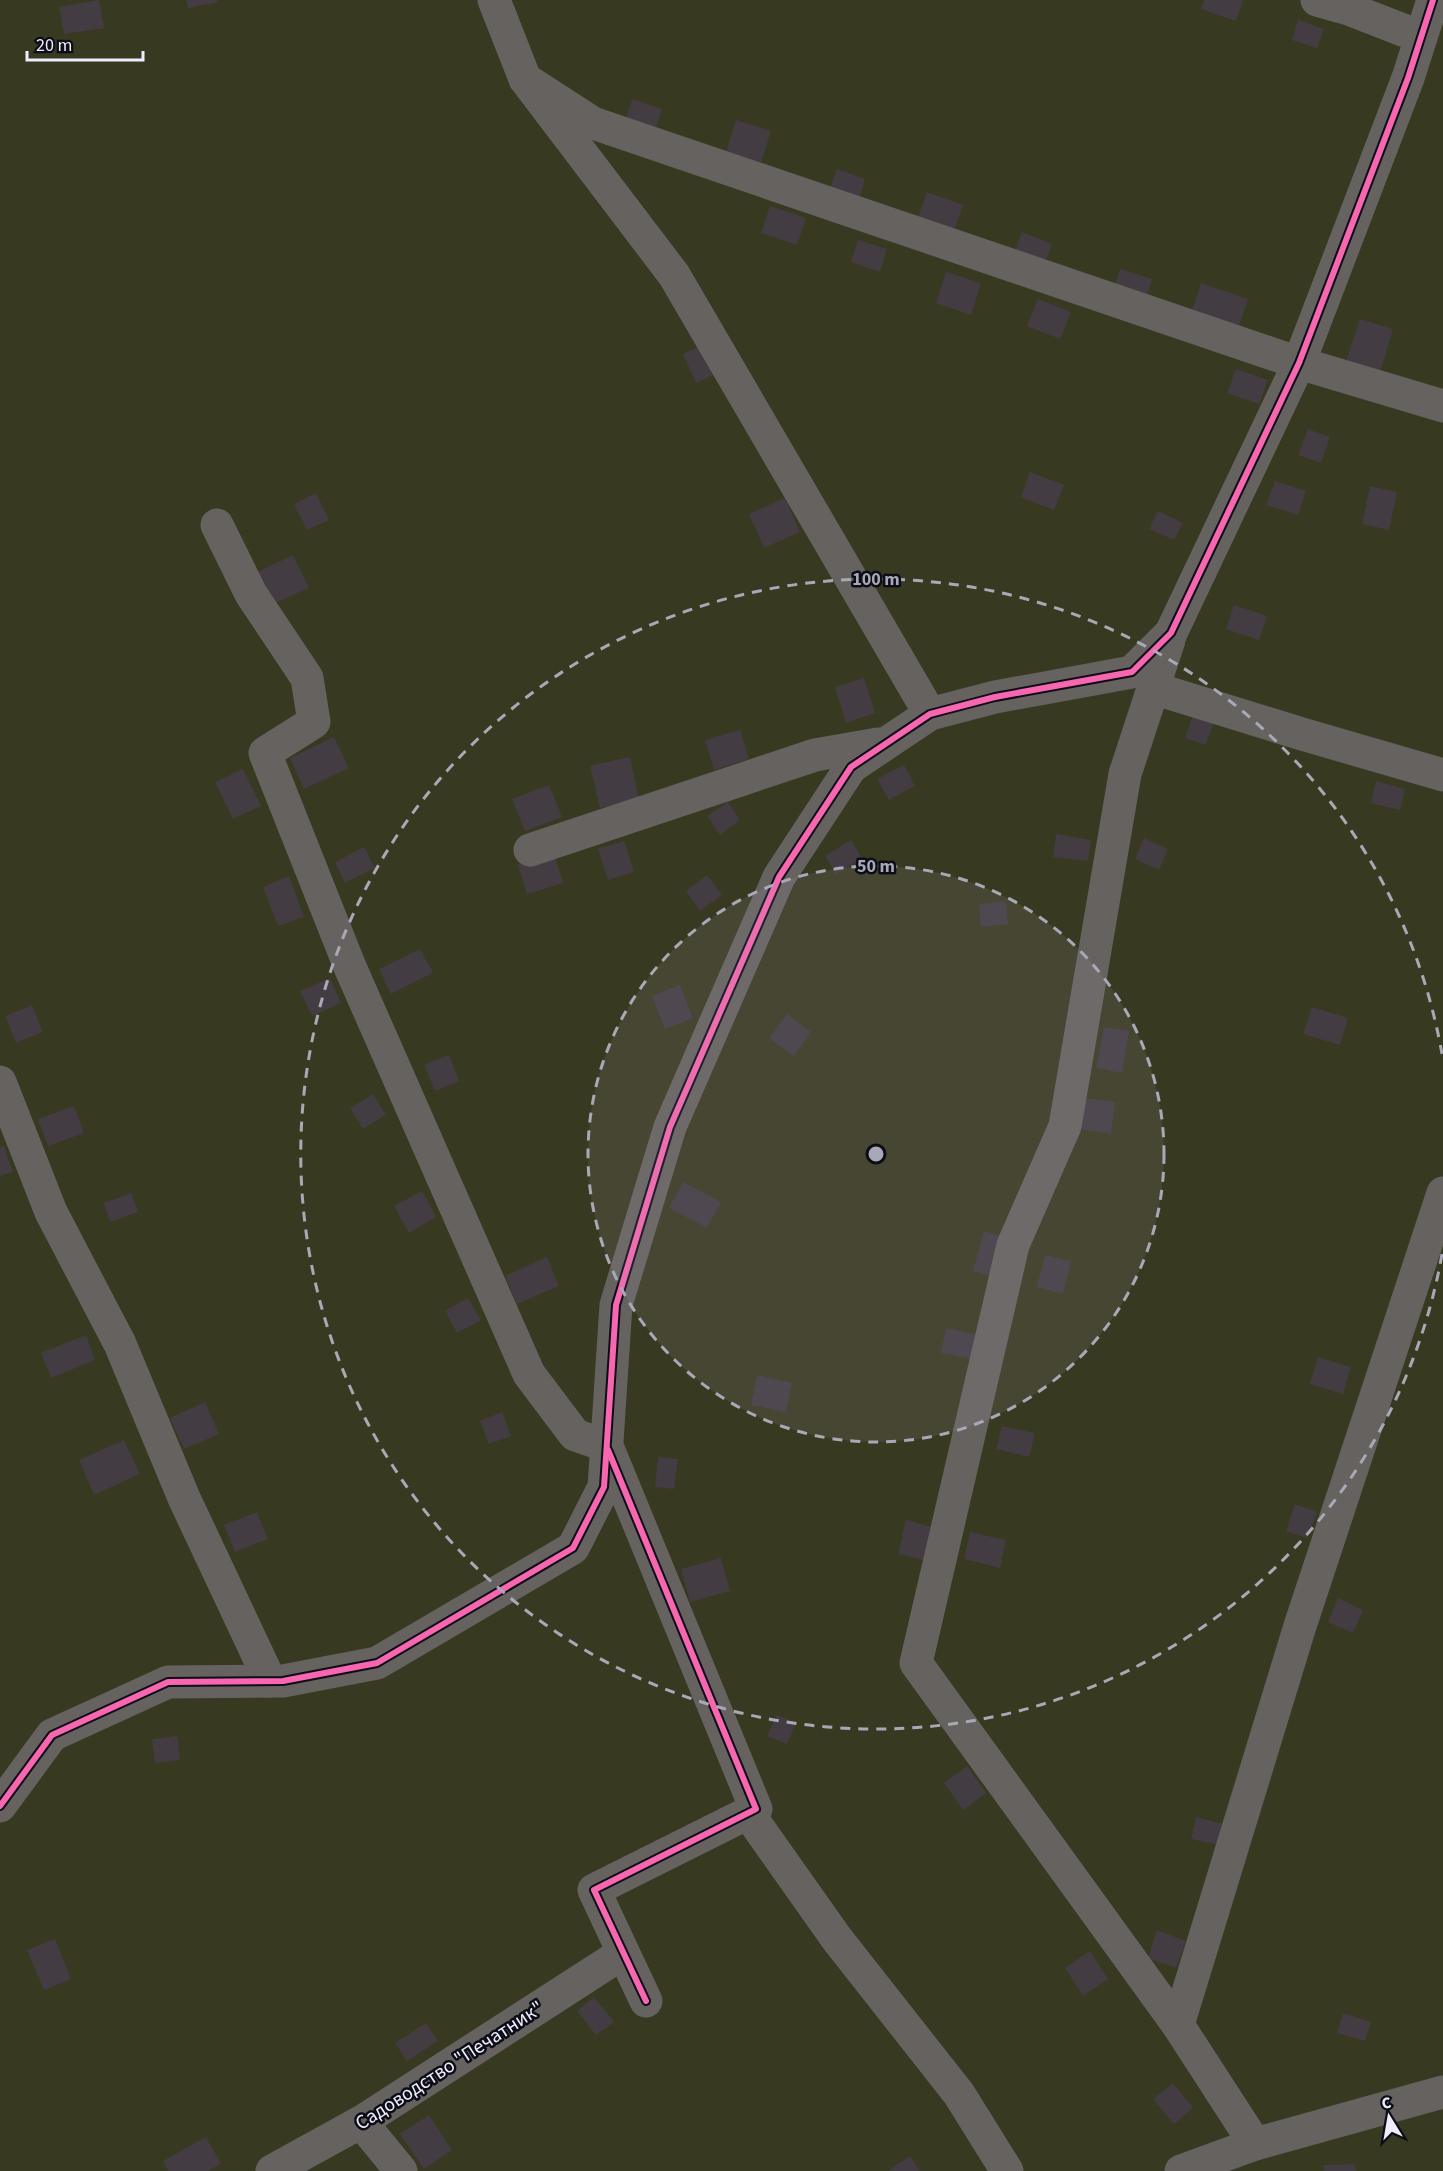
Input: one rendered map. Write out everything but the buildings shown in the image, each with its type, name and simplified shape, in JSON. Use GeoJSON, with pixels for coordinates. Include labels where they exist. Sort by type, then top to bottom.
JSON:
{"type":"FeatureCollection","features":[{"type":"Feature","properties":{"kind":"street"},"geometry":{"type":"LineString","coordinates":[[494,0],[525,79],[674,274],[930,714]]}},
{"type":"Feature","properties":{"kind":"street"},"geometry":{"type":"LineString","coordinates":[[1317,0],[1349,9],[1421,37]]}},
{"type":"Feature","properties":{"kind":"street"},"geometry":{"type":"LineString","coordinates":[[1255,2144],[1178,2025],[916,1663],[1013,1245],[1065,1126],[1125,774],[1171,633],[1299,363],[1408,78],[1433,0]]}},
{"type":"Feature","properties":{"kind":"street"},"geometry":{"type":"LineString","coordinates":[[525,79],[593,123],[1299,363],[1443,406]]}},
{"type":"Feature","properties":{"kind":"street"},"geometry":{"type":"LineString","coordinates":[[217,525],[251,594],[307,678],[314,722],[265,753],[350,967],[529,1374],[575,1436],[607,1446]]}},
{"type":"Feature","properties":{"kind":"street"},"geometry":{"type":"LineString","coordinates":[[0,1806],[52,1736],[168,1682],[283,1681],[377,1663],[573,1548],[604,1487],[616,1305],[670,1127],[778,877],[851,767],[930,714],[995,697],[1132,672],[1171,633]]}},
{"type":"Feature","properties":{"kind":"street"},"geometry":{"type":"LineString","coordinates":[[1153,688],[1302,735],[1443,775]]}},
{"type":"Feature","properties":{"kind":"street"},"geometry":{"type":"LineString","coordinates":[[530,850],[815,755],[889,742]]}},
{"type":"Feature","properties":{"kind":"street"},"geometry":{"type":"LineString","coordinates":[[0,1082],[51,1212],[120,1344],[184,1498],[270,1681]]}},
{"type":"Feature","properties":{"kind":"street"},"geometry":{"type":"LineString","coordinates":[[1178,2025],[1300,1626],[1443,1193]]}},
{"type":"Feature","properties":{"kind":"street"},"geometry":{"type":"LineString","coordinates":[[607,1446],[756,1809],[594,1890],[646,2001]]}},
{"type":"Feature","properties":{"kind":"street"},"geometry":{"type":"LineString","coordinates":[[748,1814],[837,1939],[959,2094],[1007,2171]]}},
{"type":"Feature","properties":{"kind":"street","name":"Садоводство \"Печатник\""},"geometry":{"type":"LineString","coordinates":[[272,2171],[361,2122],[623,1953]]}},
{"type":"Feature","properties":{"kind":"street"},"geometry":{"type":"LineString","coordinates":[[1181,2171],[1255,2144],[1443,2092]]}},
{"type":"Feature","properties":{"kind":"street"},"geometry":{"type":"LineString","coordinates":[[361,2122],[401,2171]]}},
{"type":"Feature","properties":{"kind":"green space"},"geometry":{"type":"Polygon","coordinates":[[[0,0],[1443,0],[1443,2171],[0,2171],[0,0]]]}},
{"type":"Feature","properties":{"kind":"cycle path"},"geometry":{"type":"LineString","coordinates":[[0,1806],[52,1735],[168,1682],[283,1681],[377,1663],[573,1548],[604,1487],[616,1305],[670,1127],[779,877],[851,767],[930,714],[995,697],[1132,672],[1171,633],[1299,363],[1408,78],[1433,0]]}},
{"type":"Feature","properties":{"kind":"cycle path"},"geometry":{"type":"LineString","coordinates":[[608,1450],[756,1809],[594,1890],[646,2001]]}}]}
